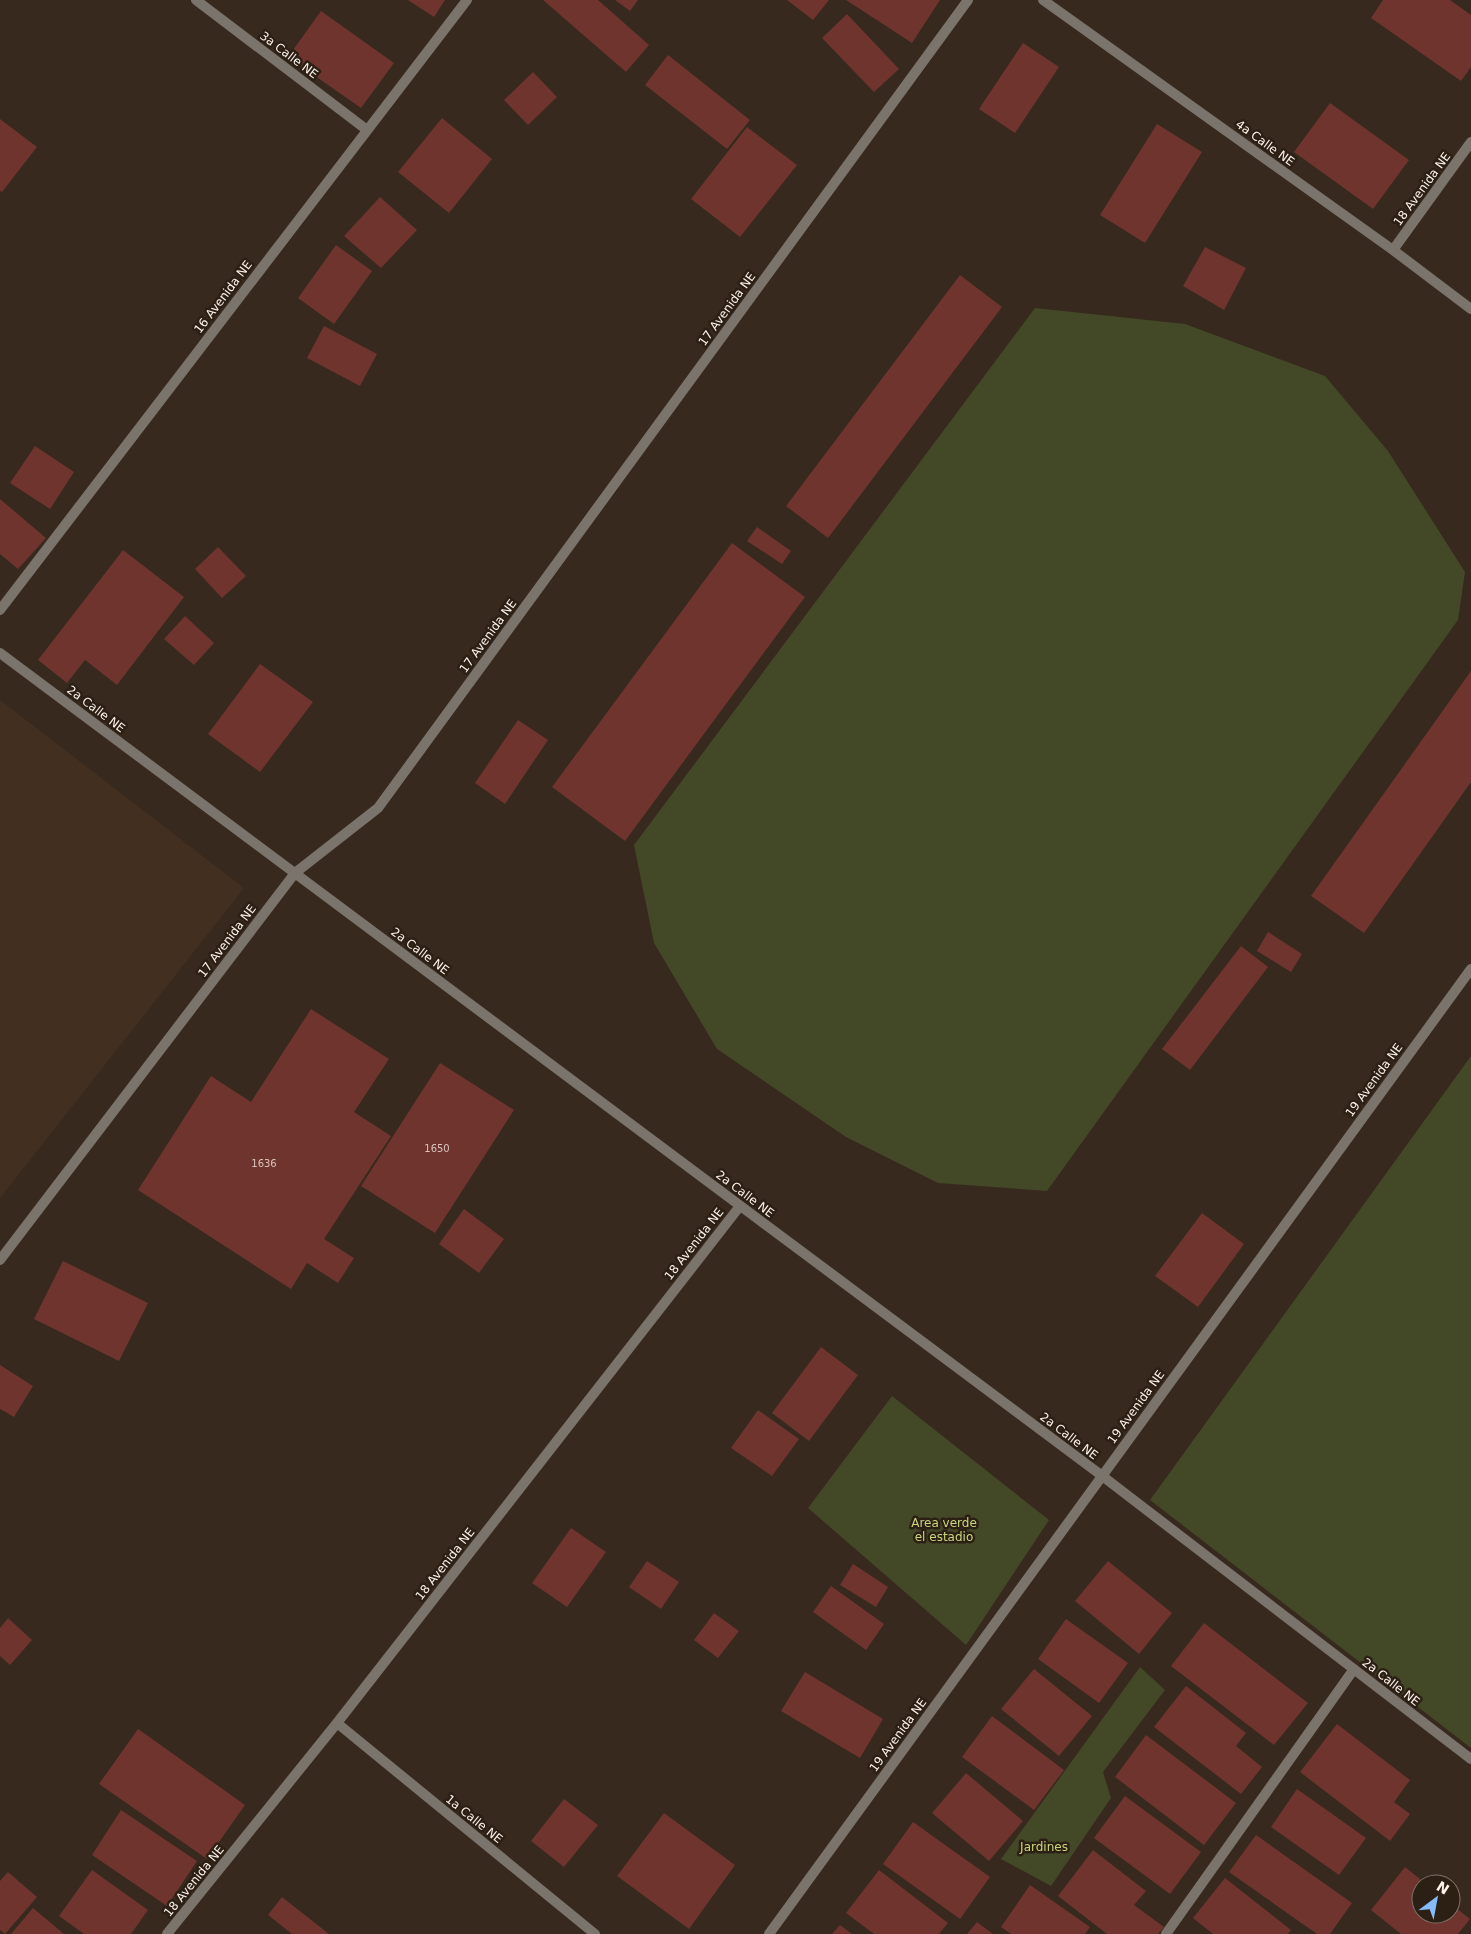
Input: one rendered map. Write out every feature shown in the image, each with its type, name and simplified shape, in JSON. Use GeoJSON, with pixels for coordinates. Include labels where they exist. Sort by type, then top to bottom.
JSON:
{"type":"FeatureCollection","features":[{"type":"Feature","properties":{"kind":"street","name":"3a Calle NE"},"geometry":{"type":"LineString","coordinates":[[196,0],[368,130]]}},
{"type":"Feature","properties":{"kind":"street","name":"16 Avenida NE"},"geometry":{"type":"LineString","coordinates":[[0,610],[467,0]]}},
{"type":"Feature","properties":{"kind":"street","name":"17 Avenida NE"},"geometry":{"type":"LineString","coordinates":[[0,1260],[295,873],[378,808],[968,0]]}},
{"type":"Feature","properties":{"kind":"street","name":"4a Calle NE"},"geometry":{"type":"LineString","coordinates":[[1043,0],[1393,250],[1471,309]]}},
{"type":"Feature","properties":{"kind":"street","name":"18 Avenida NE"},"geometry":{"type":"LineString","coordinates":[[1393,250],[1471,142]]}},
{"type":"Feature","properties":{"kind":"street","name":"2a Calle NE"},"geometry":{"type":"LineString","coordinates":[[0,653],[1101,1475],[1471,1759]]}},
{"type":"Feature","properties":{"kind":"street","name":"19 Avenida NE"},"geometry":{"type":"LineString","coordinates":[[769,1934],[1471,968]]}},
{"type":"Feature","properties":{"kind":"street","name":"18 Avenida NE"},"geometry":{"type":"LineString","coordinates":[[167,1934],[337,1723],[740,1206]]}},
{"type":"Feature","properties":{"kind":"street"},"geometry":{"type":"LineString","coordinates":[[1166,1934],[1354,1669]]}},
{"type":"Feature","properties":{"kind":"street","name":"1a Calle NE"},"geometry":{"type":"LineString","coordinates":[[337,1723],[595,1934]]}},
{"type":"Feature","properties":{"kind":"shaded area"},"geometry":{"type":"Polygon","coordinates":[[[0,700],[244,888],[0,1198],[0,700]]]}},
{"type":"Feature","properties":{"kind":"green space"},"geometry":{"type":"Polygon","coordinates":[[[1035,308],[1185,324],[1325,376],[1388,451],[1465,572],[1458,620],[1047,1191],[938,1183],[846,1137],[717,1049],[654,943],[634,845],[1035,308]]]}},
{"type":"Feature","properties":{"kind":"green space"},"geometry":{"type":"Polygon","coordinates":[[[1471,1056],[1471,1748],[1150,1500],[1471,1056]]]}},
{"type":"Feature","properties":{"kind":"green space","name":"Area verde el estadio"},"geometry":{"type":"Polygon","coordinates":[[[892,1396],[1049,1520],[966,1645],[808,1508],[892,1396]]]}},
{"type":"Feature","properties":{"kind":"green space","name":"Jardines"},"geometry":{"type":"Polygon","coordinates":[[[1140,1667],[1165,1690],[1103,1772],[1111,1798],[1051,1886],[1001,1859],[1140,1667]]]}},
{"type":"Feature","properties":{"kind":"building"},"geometry":{"type":"Polygon","coordinates":[[[408,0],[445,0],[434,17],[408,0]]]}},
{"type":"Feature","properties":{"kind":"building"},"geometry":{"type":"Polygon","coordinates":[[[543,0],[598,0],[649,45],[626,72],[543,0]]]}},
{"type":"Feature","properties":{"kind":"building"},"geometry":{"type":"Polygon","coordinates":[[[615,0],[638,0],[630,11],[615,0]]]}},
{"type":"Feature","properties":{"kind":"building"},"geometry":{"type":"Polygon","coordinates":[[[787,0],[829,0],[813,20],[787,0]]]}},
{"type":"Feature","properties":{"kind":"building"},"geometry":{"type":"Polygon","coordinates":[[[846,0],[940,0],[912,43],[846,0]]]}},
{"type":"Feature","properties":{"kind":"building"},"geometry":{"type":"Polygon","coordinates":[[[1383,0],[1450,0],[1471,15],[1471,67],[1461,81],[1371,18],[1383,0]]]}},
{"type":"Feature","properties":{"kind":"building"},"geometry":{"type":"Polygon","coordinates":[[[321,11],[394,63],[361,108],[288,57],[321,11]]]}},
{"type":"Feature","properties":{"kind":"building"},"geometry":{"type":"Polygon","coordinates":[[[847,14],[899,69],[874,92],[822,38],[847,14]]]}},
{"type":"Feature","properties":{"kind":"building"},"geometry":{"type":"Polygon","coordinates":[[[1023,43],[1059,67],[1015,133],[979,109],[1023,43]]]}},
{"type":"Feature","properties":{"kind":"building"},"geometry":{"type":"Polygon","coordinates":[[[668,55],[750,120],[727,149],[645,85],[668,55]]]}},
{"type":"Feature","properties":{"kind":"building"},"geometry":{"type":"Polygon","coordinates":[[[533,72],[557,97],[528,125],[504,100],[533,72]]]}},
{"type":"Feature","properties":{"kind":"building"},"geometry":{"type":"Polygon","coordinates":[[[1330,103],[1409,160],[1373,209],[1294,152],[1330,103]]]}},
{"type":"Feature","properties":{"kind":"building"},"geometry":{"type":"Polygon","coordinates":[[[442,118],[492,159],[449,213],[398,172],[442,118]]]}},
{"type":"Feature","properties":{"kind":"building"},"geometry":{"type":"Polygon","coordinates":[[[0,119],[37,147],[2,192],[0,191],[0,119]]]}},
{"type":"Feature","properties":{"kind":"building"},"geometry":{"type":"Polygon","coordinates":[[[1157,124],[1202,152],[1145,243],[1100,215],[1157,124]]]}},
{"type":"Feature","properties":{"kind":"building"},"geometry":{"type":"Polygon","coordinates":[[[747,127],[797,165],[740,237],[691,199],[747,127]]]}},
{"type":"Feature","properties":{"kind":"building"},"geometry":{"type":"Polygon","coordinates":[[[380,197],[417,230],[381,268],[344,236],[380,197]]]}},
{"type":"Feature","properties":{"kind":"building"},"geometry":{"type":"Polygon","coordinates":[[[336,245],[372,271],[334,324],[298,298],[336,245]]]}},
{"type":"Feature","properties":{"kind":"building"},"geometry":{"type":"Polygon","coordinates":[[[1205,247],[1246,268],[1224,310],[1183,286],[1205,247]]]}},
{"type":"Feature","properties":{"kind":"building"},"geometry":{"type":"Polygon","coordinates":[[[960,275],[1002,307],[828,538],[786,506],[960,275]]]}},
{"type":"Feature","properties":{"kind":"building"},"geometry":{"type":"Polygon","coordinates":[[[324,326],[377,354],[360,386],[307,358],[324,326]]]}},
{"type":"Feature","properties":{"kind":"building"},"geometry":{"type":"Polygon","coordinates":[[[35,446],[74,472],[50,509],[10,483],[35,446]]]}},
{"type":"Feature","properties":{"kind":"building"},"geometry":{"type":"Polygon","coordinates":[[[0,499],[46,538],[18,569],[0,554],[0,499]]]}},
{"type":"Feature","properties":{"kind":"building"},"geometry":{"type":"Polygon","coordinates":[[[757,527],[791,551],[782,564],[747,541],[757,527]]]}},
{"type":"Feature","properties":{"kind":"building"},"geometry":{"type":"Polygon","coordinates":[[[732,543],[805,597],[625,841],[552,787],[732,543]]]}},
{"type":"Feature","properties":{"kind":"building"},"geometry":{"type":"Polygon","coordinates":[[[218,547],[246,576],[222,598],[195,569],[218,547]]]}},
{"type":"Feature","properties":{"kind":"building"},"geometry":{"type":"Polygon","coordinates":[[[123,550],[184,597],[117,685],[85,660],[67,683],[38,660],[123,550]]]}},
{"type":"Feature","properties":{"kind":"building"},"geometry":{"type":"Polygon","coordinates":[[[185,616],[214,643],[194,665],[164,639],[185,616]]]}},
{"type":"Feature","properties":{"kind":"building"},"geometry":{"type":"Polygon","coordinates":[[[260,664],[313,702],[260,772],[208,734],[260,664]]]}},
{"type":"Feature","properties":{"kind":"building"},"geometry":{"type":"Polygon","coordinates":[[[1471,671],[1471,782],[1364,933],[1311,896],[1471,671]]]}},
{"type":"Feature","properties":{"kind":"building"},"geometry":{"type":"Polygon","coordinates":[[[518,720],[548,740],[505,804],[475,783],[518,720]]]}},
{"type":"Feature","properties":{"kind":"building"},"geometry":{"type":"Polygon","coordinates":[[[1268,932],[1302,954],[1291,972],[1257,951],[1268,932]]]}},
{"type":"Feature","properties":{"kind":"building"},"geometry":{"type":"Polygon","coordinates":[[[1241,946],[1268,967],[1190,1070],[1162,1049],[1241,946]]]}},
{"type":"Feature","properties":{"kind":"building"},"geometry":{"type":"Polygon","coordinates":[[[311,1009],[389,1059],[354,1112],[391,1136],[324,1239],[354,1258],[338,1283],[307,1263],[291,1289],[138,1190],[211,1076],[251,1102],[311,1009]]]}},
{"type":"Feature","properties":{"kind":"building"},"geometry":{"type":"Polygon","coordinates":[[[440,1063],[514,1110],[435,1233],[361,1186],[440,1063]]]}},
{"type":"Feature","properties":{"kind":"building"},"geometry":{"type":"Polygon","coordinates":[[[464,1209],[504,1239],[479,1273],[439,1244],[464,1209]]]}},
{"type":"Feature","properties":{"kind":"building"},"geometry":{"type":"Polygon","coordinates":[[[1202,1213],[1244,1244],[1198,1307],[1155,1276],[1202,1213]]]}},
{"type":"Feature","properties":{"kind":"building"},"geometry":{"type":"Polygon","coordinates":[[[63,1261],[148,1303],[119,1361],[34,1319],[63,1261]]]}},
{"type":"Feature","properties":{"kind":"building"},"geometry":{"type":"Polygon","coordinates":[[[821,1347],[858,1375],[809,1441],[772,1413],[821,1347]]]}},
{"type":"Feature","properties":{"kind":"building"},"geometry":{"type":"Polygon","coordinates":[[[0,1365],[33,1386],[14,1417],[0,1409],[0,1365]]]}},
{"type":"Feature","properties":{"kind":"building"},"geometry":{"type":"Polygon","coordinates":[[[758,1410],[799,1439],[772,1476],[731,1448],[758,1410]]]}},
{"type":"Feature","properties":{"kind":"building"},"geometry":{"type":"Polygon","coordinates":[[[571,1528],[606,1552],[567,1607],[532,1583],[571,1528]]]}},
{"type":"Feature","properties":{"kind":"building"},"geometry":{"type":"Polygon","coordinates":[[[647,1561],[679,1582],[661,1609],[629,1587],[647,1561]]]}},
{"type":"Feature","properties":{"kind":"building"},"geometry":{"type":"Polygon","coordinates":[[[1108,1561],[1172,1613],[1139,1654],[1075,1601],[1108,1561]]]}},
{"type":"Feature","properties":{"kind":"building"},"geometry":{"type":"Polygon","coordinates":[[[853,1564],[888,1587],[876,1607],[840,1585],[853,1564]]]}},
{"type":"Feature","properties":{"kind":"building"},"geometry":{"type":"Polygon","coordinates":[[[831,1586],[884,1624],[866,1650],[813,1612],[831,1586]]]}},
{"type":"Feature","properties":{"kind":"building"},"geometry":{"type":"Polygon","coordinates":[[[714,1613],[739,1631],[718,1658],[694,1640],[714,1613]]]}},
{"type":"Feature","properties":{"kind":"building"},"geometry":{"type":"Polygon","coordinates":[[[8,1618],[32,1640],[10,1665],[0,1656],[0,1628],[8,1618]]]}},
{"type":"Feature","properties":{"kind":"building"},"geometry":{"type":"Polygon","coordinates":[[[1066,1619],[1128,1663],[1099,1703],[1038,1659],[1066,1619]]]}},
{"type":"Feature","properties":{"kind":"building"},"geometry":{"type":"Polygon","coordinates":[[[1204,1623],[1308,1703],[1274,1745],[1171,1666],[1204,1623]]]}},
{"type":"Feature","properties":{"kind":"building"},"geometry":{"type":"Polygon","coordinates":[[[1034,1669],[1092,1716],[1059,1756],[1001,1709],[1034,1669]]]}},
{"type":"Feature","properties":{"kind":"building"},"geometry":{"type":"Polygon","coordinates":[[[805,1672],[883,1719],[860,1758],[781,1711],[805,1672]]]}},
{"type":"Feature","properties":{"kind":"building"},"geometry":{"type":"Polygon","coordinates":[[[1186,1686],[1246,1733],[1236,1746],[1262,1767],[1241,1794],[1154,1727],[1186,1686]]]}},
{"type":"Feature","properties":{"kind":"building"},"geometry":{"type":"Polygon","coordinates":[[[992,1716],[1064,1770],[1034,1810],[962,1757],[992,1716]]]}},
{"type":"Feature","properties":{"kind":"building"},"geometry":{"type":"Polygon","coordinates":[[[1337,1724],[1410,1780],[1394,1802],[1410,1814],[1390,1841],[1300,1772],[1337,1724]]]}},
{"type":"Feature","properties":{"kind":"building"},"geometry":{"type":"Polygon","coordinates":[[[138,1729],[245,1805],[207,1859],[99,1784],[138,1729]]]}},
{"type":"Feature","properties":{"kind":"building"},"geometry":{"type":"Polygon","coordinates":[[[1146,1735],[1236,1803],[1204,1845],[1115,1777],[1146,1735]]]}},
{"type":"Feature","properties":{"kind":"building"},"geometry":{"type":"Polygon","coordinates":[[[966,1773],[1023,1821],[989,1861],[932,1813],[966,1773]]]}},
{"type":"Feature","properties":{"kind":"building"},"geometry":{"type":"Polygon","coordinates":[[[1297,1789],[1366,1838],[1339,1875],[1271,1827],[1297,1789]]]}},
{"type":"Feature","properties":{"kind":"building"},"geometry":{"type":"Polygon","coordinates":[[[1125,1796],[1201,1852],[1170,1894],[1094,1838],[1125,1796]]]}},
{"type":"Feature","properties":{"kind":"building"},"geometry":{"type":"Polygon","coordinates":[[[564,1799],[598,1825],[564,1867],[531,1841],[564,1799]]]}},
{"type":"Feature","properties":{"kind":"building"},"geometry":{"type":"Polygon","coordinates":[[[121,1810],[197,1861],[167,1906],[92,1855],[121,1810]]]}},
{"type":"Feature","properties":{"kind":"building"},"geometry":{"type":"Polygon","coordinates":[[[664,1813],[735,1865],[689,1929],[617,1876],[664,1813]]]}},
{"type":"Feature","properties":{"kind":"building"},"geometry":{"type":"Polygon","coordinates":[[[913,1822],[990,1877],[960,1919],[883,1864],[913,1822]]]}},
{"type":"Feature","properties":{"kind":"building"},"geometry":{"type":"Polygon","coordinates":[[[1256,1835],[1352,1903],[1330,1934],[1317,1934],[1229,1872],[1256,1835]]]}},
{"type":"Feature","properties":{"kind":"building"},"geometry":{"type":"Polygon","coordinates":[[[1093,1850],[1146,1891],[1134,1905],[1164,1927],[1158,1934],[1107,1934],[1058,1896],[1093,1850]]]}},
{"type":"Feature","properties":{"kind":"building"},"geometry":{"type":"Polygon","coordinates":[[[1405,1867],[1414,1874],[1411,1874],[1411,1924],[1461,1924],[1461,1912],[1470,1919],[1458,1934],[1401,1934],[1371,1910],[1405,1867]]]}},
{"type":"Feature","properties":{"kind":"building"},"geometry":{"type":"Polygon","coordinates":[[[92,1870],[148,1910],[131,1934],[84,1934],[59,1916],[92,1870]]]}},
{"type":"Feature","properties":{"kind":"building"},"geometry":{"type":"Polygon","coordinates":[[[879,1870],[948,1923],[939,1934],[874,1934],[846,1913],[879,1870]]]}},
{"type":"Feature","properties":{"kind":"building"},"geometry":{"type":"Polygon","coordinates":[[[8,1872],[37,1897],[5,1934],[0,1930],[0,1881],[8,1872]]]}},
{"type":"Feature","properties":{"kind":"building"},"geometry":{"type":"Polygon","coordinates":[[[1225,1878],[1291,1930],[1288,1934],[1213,1934],[1193,1918],[1225,1878]]]}},
{"type":"Feature","properties":{"kind":"building"},"geometry":{"type":"Polygon","coordinates":[[[1030,1885],[1090,1927],[1085,1934],[1011,1934],[1001,1927],[1030,1885]]]}},
{"type":"Feature","properties":{"kind":"building"},"geometry":{"type":"Polygon","coordinates":[[[282,1897],[329,1934],[292,1934],[268,1915],[282,1897]]]}},
{"type":"Feature","properties":{"kind":"building"},"geometry":{"type":"Polygon","coordinates":[[[33,1908],[64,1934],[11,1934],[33,1908]]]}},
{"type":"Feature","properties":{"kind":"building"},"geometry":{"type":"Polygon","coordinates":[[[977,1922],[993,1934],[967,1934],[977,1922]]]}},
{"type":"Feature","properties":{"kind":"building"},"geometry":{"type":"Polygon","coordinates":[[[840,1925],[852,1934],[832,1934],[840,1925]]]}}]}
